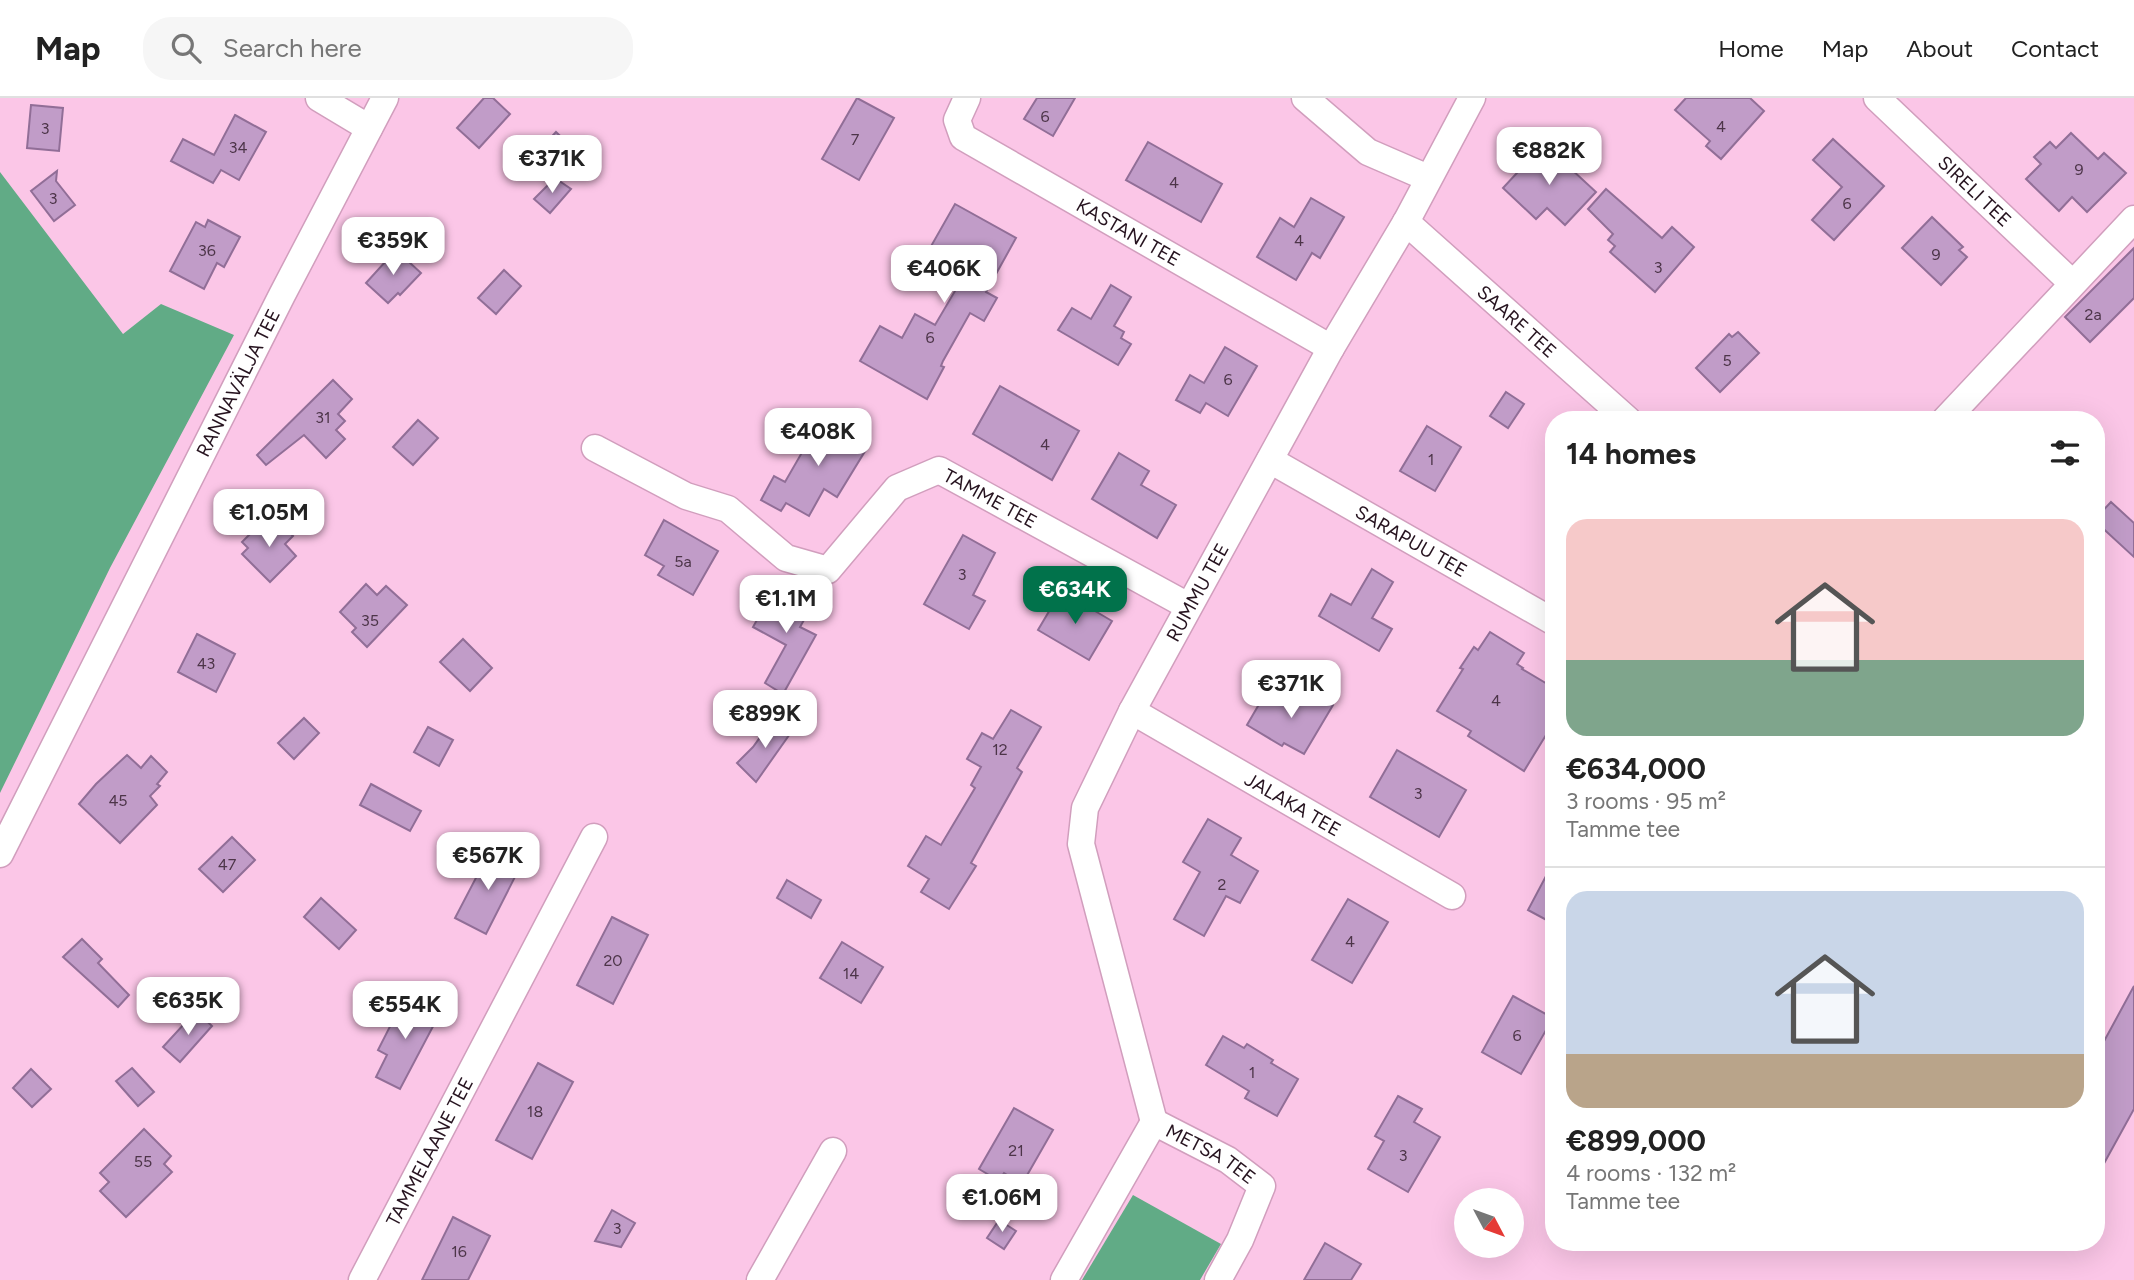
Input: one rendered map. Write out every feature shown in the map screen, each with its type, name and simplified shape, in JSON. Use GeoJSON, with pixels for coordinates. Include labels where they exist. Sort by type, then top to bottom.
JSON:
{"type":"FeatureCollection","features":[{"type":"Feature","properties":{"kind":"street"},"geometry":{"type":"LineString","coordinates":[[319,98],[369,128]]}},
{"type":"Feature","properties":{"kind":"street","name":"RANNAVÄLJA TEE"},"geometry":{"type":"LineString","coordinates":[[0,854],[9,807],[385,98]]}},
{"type":"Feature","properties":{"kind":"street","name":"KASTANI TEE"},"geometry":{"type":"LineString","coordinates":[[967,98],[957,120],[963,137],[1331,348]]}},
{"type":"Feature","properties":{"kind":"street"},"geometry":{"type":"LineString","coordinates":[[1304,98],[1368,152],[1428,178]]}},
{"type":"Feature","properties":{"kind":"street","name":"RUMMU TEE"},"geometry":{"type":"LineString","coordinates":[[1154,1122],[1081,844],[1085,808],[1132,711],[1188,606],[1331,348],[1406,222],[1472,98]]}},
{"type":"Feature","properties":{"kind":"street","name":"SIRELI TEE"},"geometry":{"type":"LineString","coordinates":[[1877,98],[2072,283]]}},
{"type":"Feature","properties":{"kind":"street"},"geometry":{"type":"LineString","coordinates":[[1953,411],[2134,219]]}},
{"type":"Feature","properties":{"kind":"street","name":"SAARE TEE"},"geometry":{"type":"LineString","coordinates":[[1406,222],[1619,411]]}},
{"type":"Feature","properties":{"kind":"street","name":"TAMME TEE"},"geometry":{"type":"LineString","coordinates":[[595,448],[686,496],[728,509],[786,558],[828,570],[897,488],[939,470],[1188,606]]}},
{"type":"Feature","properties":{"kind":"street","name":"SARAPUU TEE"},"geometry":{"type":"LineString","coordinates":[[1270,460],[1545,617]]}},
{"type":"Feature","properties":{"kind":"street","name":"JALAKA TEE"},"geometry":{"type":"LineString","coordinates":[[1132,711],[1452,896]]}},
{"type":"Feature","properties":{"kind":"street","name":"TAMMELAANE TEE"},"geometry":{"type":"LineString","coordinates":[[362,1280],[594,837]]}},
{"type":"Feature","properties":{"kind":"street","name":"METSA TEE"},"geometry":{"type":"LineString","coordinates":[[1063,1280],[1154,1122],[1228,1160],[1262,1186],[1240,1240],[1218,1280]]}},
{"type":"Feature","properties":{"kind":"street"},"geometry":{"type":"LineString","coordinates":[[760,1280],[833,1151]]}},
{"type":"Feature","properties":{"kind":"green space"},"geometry":{"type":"Polygon","coordinates":[[[0,172],[123,334],[161,304],[234,335],[110,568],[0,793],[0,172]]]}},
{"type":"Feature","properties":{"kind":"green space"},"geometry":{"type":"Polygon","coordinates":[[[1133,1195],[1221,1244],[1200,1280],[1082,1280],[1133,1195]]]}},
{"type":"Feature","properties":{"kind":"building"},"geometry":{"type":"Polygon","coordinates":[[[484,98],[493,98],[510,114],[479,148],[457,128],[484,98]]]}},
{"type":"Feature","properties":{"kind":"building"},"geometry":{"type":"Polygon","coordinates":[[[857,98],[894,118],[859,180],[822,159],[857,98]]]}},
{"type":"Feature","properties":{"kind":"building"},"geometry":{"type":"Polygon","coordinates":[[[1037,98],[1075,98],[1053,136],[1024,119],[1037,98]]]}},
{"type":"Feature","properties":{"kind":"building"},"geometry":{"type":"Polygon","coordinates":[[[1686,98],[1750,98],[1764,111],[1721,159],[1706,146],[1710,141],[1675,110],[1686,98]]]}},
{"type":"Feature","properties":{"kind":"building"},"geometry":{"type":"Polygon","coordinates":[[[31,105],[63,108],[59,151],[27,148],[31,105]]]}},
{"type":"Feature","properties":{"kind":"building"},"geometry":{"type":"Polygon","coordinates":[[[235,115],[266,132],[239,180],[221,170],[213,183],[171,161],[183,139],[214,155],[235,115]]]}},
{"type":"Feature","properties":{"kind":"building"},"geometry":{"type":"Polygon","coordinates":[[[556,132],[578,153],[555,178],[531,159],[556,132]]]}},
{"type":"Feature","properties":{"kind":"building"},"geometry":{"type":"Polygon","coordinates":[[[2071,133],[2098,159],[2104,153],[2126,173],[2087,212],[2072,197],[2059,211],[2026,179],[2041,164],[2034,157],[2050,142],[2056,148],[2071,133]]]}},
{"type":"Feature","properties":{"kind":"building"},"geometry":{"type":"Polygon","coordinates":[[[1833,139],[1884,186],[1834,240],[1812,220],[1842,187],[1813,160],[1833,139]]]}},
{"type":"Feature","properties":{"kind":"building"},"geometry":{"type":"Polygon","coordinates":[[[1148,142],[1222,184],[1201,222],[1126,180],[1148,142]]]}},
{"type":"Feature","properties":{"kind":"building"},"geometry":{"type":"Polygon","coordinates":[[[1544,144],[1596,192],[1565,225],[1547,208],[1536,219],[1503,188],[1544,144]]]}},
{"type":"Feature","properties":{"kind":"building"},"geometry":{"type":"Polygon","coordinates":[[[57,171],[56,181],[75,205],[54,221],[31,191],[57,171]]]}},
{"type":"Feature","properties":{"kind":"building"},"geometry":{"type":"Polygon","coordinates":[[[555,178],[571,189],[550,213],[534,199],[555,178]]]}},
{"type":"Feature","properties":{"kind":"building"},"geometry":{"type":"Polygon","coordinates":[[[1606,189],[1662,238],[1672,227],[1694,247],[1655,292],[1610,252],[1615,246],[1608,240],[1613,234],[1588,209],[1606,189]]]}},
{"type":"Feature","properties":{"kind":"building"},"geometry":{"type":"Polygon","coordinates":[[[1311,198],[1344,217],[1320,258],[1312,253],[1296,280],[1257,257],[1280,218],[1294,227],[1311,198]]]}},
{"type":"Feature","properties":{"kind":"building"},"geometry":{"type":"Polygon","coordinates":[[[955,204],[1016,238],[986,292],[997,298],[984,321],[970,313],[943,361],[941,366],[944,367],[927,399],[860,361],[880,326],[902,338],[915,314],[935,325],[968,269],[930,248],[955,204]]]}},
{"type":"Feature","properties":{"kind":"building"},"geometry":{"type":"Polygon","coordinates":[[[1932,217],[1963,247],[1959,250],[1967,257],[1941,285],[1902,248],[1932,217]]]}},
{"type":"Feature","properties":{"kind":"building"},"geometry":{"type":"Polygon","coordinates":[[[208,220],[240,237],[224,267],[217,263],[204,289],[170,271],[196,222],[205,227],[208,220]]]}},
{"type":"Feature","properties":{"kind":"building"},"geometry":{"type":"Polygon","coordinates":[[[2134,248],[2134,298],[2090,342],[2065,317],[2134,248]]]}},
{"type":"Feature","properties":{"kind":"building"},"geometry":{"type":"Polygon","coordinates":[[[396,250],[421,273],[400,295],[398,293],[388,303],[366,283],[396,250]]]}},
{"type":"Feature","properties":{"kind":"building"},"geometry":{"type":"Polygon","coordinates":[[[504,270],[521,286],[496,314],[478,298],[504,270]]]}},
{"type":"Feature","properties":{"kind":"building"},"geometry":{"type":"Polygon","coordinates":[[[1111,285],[1131,297],[1114,326],[1124,332],[1121,338],[1131,344],[1118,365],[1058,330],[1072,308],[1091,319],[1111,285]]]}},
{"type":"Feature","properties":{"kind":"building"},"geometry":{"type":"Polygon","coordinates":[[[1738,332],[1759,353],[1720,392],[1696,368],[1729,334],[1732,337],[1738,332]]]}},
{"type":"Feature","properties":{"kind":"building"},"geometry":{"type":"Polygon","coordinates":[[[1225,347],[1257,366],[1228,416],[1206,403],[1200,413],[1176,400],[1190,375],[1204,383],[1225,347]]]}},
{"type":"Feature","properties":{"kind":"building"},"geometry":{"type":"Polygon","coordinates":[[[333,380],[352,399],[338,414],[345,421],[336,430],[345,439],[326,458],[304,435],[266,465],[257,455],[333,380]]]}},
{"type":"Feature","properties":{"kind":"building"},"geometry":{"type":"Polygon","coordinates":[[[1000,386],[1079,431],[1052,480],[973,434],[1000,386]]]}},
{"type":"Feature","properties":{"kind":"building"},"geometry":{"type":"Polygon","coordinates":[[[1506,392],[1524,404],[1508,428],[1490,416],[1506,392]]]}},
{"type":"Feature","properties":{"kind":"building"},"geometry":{"type":"Polygon","coordinates":[[[823,416],[870,443],[837,497],[824,489],[809,516],[786,503],[781,511],[761,500],[774,476],[785,482],[823,416]]]}},
{"type":"Feature","properties":{"kind":"building"},"geometry":{"type":"Polygon","coordinates":[[[418,420],[438,438],[413,465],[393,447],[418,420]]]}},
{"type":"Feature","properties":{"kind":"building"},"geometry":{"type":"Polygon","coordinates":[[[1427,426],[1461,447],[1435,491],[1400,471],[1427,426]]]}},
{"type":"Feature","properties":{"kind":"building"},"geometry":{"type":"Polygon","coordinates":[[[1119,453],[1149,471],[1141,485],[1176,505],[1157,538],[1092,499],[1119,453]]]}},
{"type":"Feature","properties":{"kind":"building"},"geometry":{"type":"Polygon","coordinates":[[[2111,502],[2134,523],[2134,557],[2105,530],[2105,508],[2111,502]]]}},
{"type":"Feature","properties":{"kind":"building"},"geometry":{"type":"Polygon","coordinates":[[[274,516],[293,536],[285,544],[296,556],[270,582],[242,554],[248,548],[242,542],[261,523],[264,526],[274,516]]]}},
{"type":"Feature","properties":{"kind":"building"},"geometry":{"type":"Polygon","coordinates":[[[664,520],[718,551],[693,595],[658,575],[664,566],[645,555],[664,520]]]}},
{"type":"Feature","properties":{"kind":"building"},"geometry":{"type":"Polygon","coordinates":[[[963,535],[995,553],[973,595],[985,601],[969,629],[924,604],[963,535]]]}},
{"type":"Feature","properties":{"kind":"building"},"geometry":{"type":"Polygon","coordinates":[[[1372,569],[1393,582],[1372,618],[1392,629],[1379,651],[1319,616],[1331,594],[1351,605],[1372,569]]]}},
{"type":"Feature","properties":{"kind":"building"},"geometry":{"type":"Polygon","coordinates":[[[366,584],[377,595],[386,586],[407,605],[367,647],[352,632],[356,628],[340,612],[366,584]]]}},
{"type":"Feature","properties":{"kind":"building"},"geometry":{"type":"Polygon","coordinates":[[[776,586],[812,606],[800,627],[816,635],[783,694],[765,683],[786,645],[753,627],[776,586]]]}},
{"type":"Feature","properties":{"kind":"building"},"geometry":{"type":"Polygon","coordinates":[[[1061,591],[1112,621],[1089,660],[1038,630],[1061,591]]]}},
{"type":"Feature","properties":{"kind":"building"},"geometry":{"type":"Polygon","coordinates":[[[1490,632],[1524,653],[1517,664],[1545,683],[1545,737],[1524,771],[1468,736],[1471,731],[1437,711],[1474,647],[1478,650],[1490,632]]]}},
{"type":"Feature","properties":{"kind":"building"},"geometry":{"type":"Polygon","coordinates":[[[197,634],[235,654],[216,692],[178,672],[197,634]]]}},
{"type":"Feature","properties":{"kind":"building"},"geometry":{"type":"Polygon","coordinates":[[[463,639],[492,668],[470,691],[440,662],[463,639]]]}},
{"type":"Feature","properties":{"kind":"building"},"geometry":{"type":"Polygon","coordinates":[[[1304,688],[1333,705],[1304,754],[1284,743],[1282,746],[1247,725],[1265,694],[1292,709],[1304,688]]]}},
{"type":"Feature","properties":{"kind":"building"},"geometry":{"type":"Polygon","coordinates":[[[1011,710],[1041,727],[1017,768],[1022,772],[971,863],[976,866],[949,909],[921,892],[929,879],[908,866],[926,836],[941,845],[975,788],[971,785],[981,767],[967,759],[982,733],[993,739],[1011,710]]]}},
{"type":"Feature","properties":{"kind":"building"},"geometry":{"type":"Polygon","coordinates":[[[304,718],[319,733],[294,759],[278,743],[304,718]]]}},
{"type":"Feature","properties":{"kind":"building"},"geometry":{"type":"Polygon","coordinates":[[[774,718],[792,731],[756,782],[737,763],[753,747],[774,718]]]}},
{"type":"Feature","properties":{"kind":"building"},"geometry":{"type":"Polygon","coordinates":[[[428,727],[453,740],[439,766],[414,752],[428,727]]]}},
{"type":"Feature","properties":{"kind":"building"},"geometry":{"type":"Polygon","coordinates":[[[1397,750],[1466,790],[1439,837],[1370,797],[1397,750]]]}},
{"type":"Feature","properties":{"kind":"building"},"geometry":{"type":"Polygon","coordinates":[[[127,755],[141,768],[151,756],[167,772],[157,784],[160,786],[150,796],[157,805],[120,843],[79,804],[127,755]]]}},
{"type":"Feature","properties":{"kind":"building"},"geometry":{"type":"Polygon","coordinates":[[[371,784],[421,811],[410,831],[360,805],[371,784]]]}},
{"type":"Feature","properties":{"kind":"building"},"geometry":{"type":"Polygon","coordinates":[[[1208,819],[1241,838],[1231,855],[1258,871],[1240,903],[1226,896],[1204,936],[1174,919],[1200,872],[1183,862],[1208,819]]]}},
{"type":"Feature","properties":{"kind":"building"},"geometry":{"type":"Polygon","coordinates":[[[232,837],[255,860],[223,892],[199,869],[232,837]]]}},
{"type":"Feature","properties":{"kind":"building"},"geometry":{"type":"Polygon","coordinates":[[[491,849],[521,865],[486,934],[455,918],[491,849]]]}},
{"type":"Feature","properties":{"kind":"building"},"geometry":{"type":"Polygon","coordinates":[[[1545,878],[1545,919],[1528,910],[1545,878]]]}},
{"type":"Feature","properties":{"kind":"building"},"geometry":{"type":"Polygon","coordinates":[[[787,880],[821,900],[811,918],[777,898],[787,880]]]}},
{"type":"Feature","properties":{"kind":"building"},"geometry":{"type":"Polygon","coordinates":[[[321,898],[356,930],[339,949],[304,917],[321,898]]]}},
{"type":"Feature","properties":{"kind":"building"},"geometry":{"type":"Polygon","coordinates":[[[1348,899],[1388,922],[1352,983],[1312,960],[1348,899]]]}},
{"type":"Feature","properties":{"kind":"building"},"geometry":{"type":"Polygon","coordinates":[[[612,917],[648,935],[613,1004],[577,985],[612,917]]]}},
{"type":"Feature","properties":{"kind":"building"},"geometry":{"type":"Polygon","coordinates":[[[82,939],[102,959],[98,963],[129,995],[118,1007],[63,957],[82,939]]]}},
{"type":"Feature","properties":{"kind":"building"},"geometry":{"type":"Polygon","coordinates":[[[842,942],[883,967],[861,1003],[820,978],[842,942]]]}},
{"type":"Feature","properties":{"kind":"building"},"geometry":{"type":"Polygon","coordinates":[[[2134,986],[2134,1109],[2105,1162],[2105,1039],[2134,986]]]}},
{"type":"Feature","properties":{"kind":"building"},"geometry":{"type":"Polygon","coordinates":[[[1513,996],[1545,1014],[1545,1032],[1521,1074],[1482,1052],[1513,996]]]}},
{"type":"Feature","properties":{"kind":"building"},"geometry":{"type":"Polygon","coordinates":[[[405,997],[439,1015],[400,1089],[376,1077],[387,1055],[378,1050],[405,997]]]}},
{"type":"Feature","properties":{"kind":"building"},"geometry":{"type":"Polygon","coordinates":[[[196,1011],[212,1026],[180,1062],[163,1047],[196,1011]]]}},
{"type":"Feature","properties":{"kind":"building"},"geometry":{"type":"Polygon","coordinates":[[[1223,1036],[1244,1048],[1247,1044],[1298,1079],[1277,1116],[1245,1098],[1249,1091],[1206,1065],[1223,1036]]]}},
{"type":"Feature","properties":{"kind":"building"},"geometry":{"type":"Polygon","coordinates":[[[538,1063],[573,1082],[532,1159],[496,1140],[538,1063]]]}},
{"type":"Feature","properties":{"kind":"building"},"geometry":{"type":"Polygon","coordinates":[[[132,1068],[154,1092],[138,1106],[116,1081],[132,1068]]]}},
{"type":"Feature","properties":{"kind":"building"},"geometry":{"type":"Polygon","coordinates":[[[31,1069],[51,1089],[32,1107],[13,1088],[31,1069]]]}},
{"type":"Feature","properties":{"kind":"building"},"geometry":{"type":"Polygon","coordinates":[[[1398,1096],[1422,1109],[1414,1122],[1440,1137],[1408,1192],[1368,1169],[1384,1141],[1375,1136],[1398,1096]]]}},
{"type":"Feature","properties":{"kind":"building"},"geometry":{"type":"Polygon","coordinates":[[[1014,1108],[1053,1130],[1022,1184],[1004,1173],[999,1181],[979,1169],[1014,1108]]]}},
{"type":"Feature","properties":{"kind":"building"},"geometry":{"type":"Polygon","coordinates":[[[144,1129],[171,1156],[164,1164],[172,1172],[126,1217],[100,1191],[109,1182],[100,1173],[144,1129]]]}},
{"type":"Feature","properties":{"kind":"building"},"geometry":{"type":"Polygon","coordinates":[[[612,1210],[635,1223],[621,1247],[595,1241],[612,1210]]]}},
{"type":"Feature","properties":{"kind":"building"},"geometry":{"type":"Polygon","coordinates":[[[453,1217],[490,1236],[468,1280],[422,1280],[453,1217]]]}},
{"type":"Feature","properties":{"kind":"building"},"geometry":{"type":"Polygon","coordinates":[[[999,1220],[1016,1231],[1004,1249],[987,1238],[999,1220]]]}},
{"type":"Feature","properties":{"kind":"building"},"geometry":{"type":"Polygon","coordinates":[[[1325,1243],[1361,1264],[1351,1280],[1304,1280],[1325,1243]]]}}]}
